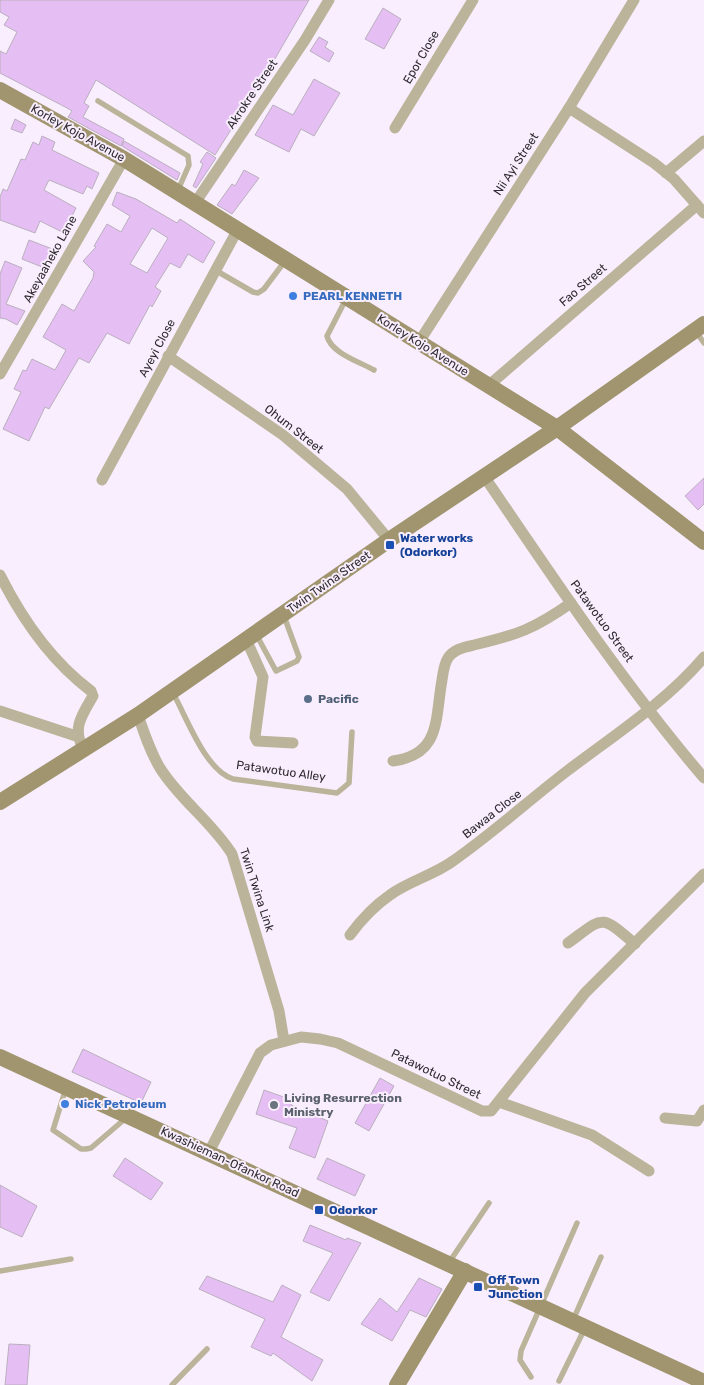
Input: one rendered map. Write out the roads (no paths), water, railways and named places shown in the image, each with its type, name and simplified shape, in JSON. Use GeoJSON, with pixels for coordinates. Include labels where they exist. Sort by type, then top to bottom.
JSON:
{"type":"FeatureCollection","features":[{"type":"Feature","properties":{"kind":"main road","name":"Korley Kojo Avenue"},"geometry":{"type":"LineString","coordinates":[[0,90],[124,159],[558,428],[703,539]]}},
{"type":"Feature","properties":{"kind":"main road","name":"Twin Twina Street"},"geometry":{"type":"LineString","coordinates":[[0,802],[80,742],[138,715],[389,540],[701,332]]}},
{"type":"Feature","properties":{"kind":"main road","name":"Kwashieman-Ofankor Road"},"geometry":{"type":"LineString","coordinates":[[1,1059],[209,1152],[704,1382]]}},
{"type":"Feature","properties":{"kind":"main road"},"geometry":{"type":"LineString","coordinates":[[397,1385],[465,1271]]}},
{"type":"Feature","properties":{"kind":"street","name":"Akrokre Street"},"geometry":{"type":"LineString","coordinates":[[195,203],[305,40],[329,0]]}},
{"type":"Feature","properties":{"kind":"street","name":"Epor Close"},"geometry":{"type":"LineString","coordinates":[[395,128],[472,0]]}},
{"type":"Feature","properties":{"kind":"street","name":"Nii Ayi Street"},"geometry":{"type":"LineString","coordinates":[[419,342],[569,108],[634,0]]}},
{"type":"Feature","properties":{"kind":"street"},"geometry":{"type":"LineString","coordinates":[[569,108],[666,173],[701,209]]}},
{"type":"Feature","properties":{"kind":"street"},"geometry":{"type":"LineString","coordinates":[[666,173],[704,141]]}},
{"type":"Feature","properties":{"kind":"street","name":"Akeyaaheko Lane"},"geometry":{"type":"LineString","coordinates":[[0,374],[124,159]]}},
{"type":"Feature","properties":{"kind":"street","name":"Fao Street"},"geometry":{"type":"LineString","coordinates":[[488,386],[701,209]]}},
{"type":"Feature","properties":{"kind":"street","name":"Ayeyi Close"},"geometry":{"type":"LineString","coordinates":[[102,480],[238,229]]}},
{"type":"Feature","properties":{"kind":"street","name":"Ohum Street"},"geometry":{"type":"LineString","coordinates":[[168,356],[283,435],[347,489],[389,540]]}},
{"type":"Feature","properties":{"kind":"street","name":"Patawotuo Street"},"geometry":{"type":"LineString","coordinates":[[484,476],[571,603],[648,708],[704,778]]}},
{"type":"Feature","properties":{"kind":"street"},"geometry":{"type":"LineString","coordinates":[[0,575],[35,635],[61,664],[91,691],[93,696],[81,718],[80,742],[0,711]]}},
{"type":"Feature","properties":{"kind":"street"},"geometry":{"type":"LineString","coordinates":[[393,761],[410,758],[425,749],[434,732],[444,668],[448,657],[458,649],[528,630],[571,603]]}},
{"type":"Feature","properties":{"kind":"street"},"geometry":{"type":"LineString","coordinates":[[251,636],[263,677],[255,737],[257,741],[293,743]]}},
{"type":"Feature","properties":{"kind":"street","name":"Bawaa Close"},"geometry":{"type":"LineString","coordinates":[[350,935],[362,920],[391,894],[450,863],[491,834],[551,783],[648,708],[692,671],[704,657]]}},
{"type":"Feature","properties":{"kind":"street","name":"Twin Twina Link"},"geometry":{"type":"LineString","coordinates":[[138,715],[147,744],[160,768],[174,787],[220,834],[232,854],[279,1011],[284,1041]]}},
{"type":"Feature","properties":{"kind":"street"},"geometry":{"type":"LineString","coordinates":[[649,1171],[592,1135],[499,1102],[585,993],[704,874]]}},
{"type":"Feature","properties":{"kind":"street"},"geometry":{"type":"LineString","coordinates":[[568,943],[598,921],[606,921],[634,944]]}},
{"type":"Feature","properties":{"kind":"street","name":"Patawotuo Street"},"geometry":{"type":"LineString","coordinates":[[209,1152],[260,1053],[271,1045],[301,1037],[338,1043],[482,1111],[491,1111],[499,1102]]}},
{"type":"Feature","properties":{"kind":"street"},"geometry":{"type":"LineString","coordinates":[[665,1118],[697,1121],[704,1110]]}},
{"type":"Feature","properties":{"kind":"lane"},"geometry":{"type":"LineString","coordinates":[[98,101],[188,156],[189,165],[177,192]]}},
{"type":"Feature","properties":{"kind":"lane"},"geometry":{"type":"LineString","coordinates":[[215,270],[252,292],[258,293],[264,289],[286,259]]}},
{"type":"Feature","properties":{"kind":"lane"},"geometry":{"type":"LineString","coordinates":[[347,297],[327,336],[328,341],[337,350],[374,370]]}},
{"type":"Feature","properties":{"kind":"lane"},"geometry":{"type":"LineString","coordinates":[[251,636],[276,670],[297,661],[299,657],[283,614]]}},
{"type":"Feature","properties":{"kind":"lane","name":"Patawotuo Alley"},"geometry":{"type":"LineString","coordinates":[[172,691],[209,760],[224,776],[233,779],[337,793],[349,783],[352,732]]}},
{"type":"Feature","properties":{"kind":"lane"},"geometry":{"type":"LineString","coordinates":[[67,1087],[53,1130],[81,1149],[91,1148],[129,1116]]}},
{"type":"Feature","properties":{"kind":"lane"},"geometry":{"type":"LineString","coordinates":[[448,1263],[489,1203]]}},
{"type":"Feature","properties":{"kind":"lane"},"geometry":{"type":"LineString","coordinates":[[531,1377],[520,1360],[521,1351],[539,1306],[577,1223]]}},
{"type":"Feature","properties":{"kind":"lane"},"geometry":{"type":"LineString","coordinates":[[559,1381],[601,1257]]}},
{"type":"Feature","properties":{"kind":"lane"},"geometry":{"type":"LineString","coordinates":[[0,1271],[71,1259]]}},
{"type":"Feature","properties":{"kind":"lane"},"geometry":{"type":"LineString","coordinates":[[172,1385],[207,1349]]}},
{"type":"Feature","properties":{"kind":"place","name":"PEARL KENNETH"},"geometry":{"type":"Point","coordinates":[293,296]}},
{"type":"Feature","properties":{"kind":"place","name":"Water works (Odorkor)"},"geometry":{"type":"Point","coordinates":[390,545]}},
{"type":"Feature","properties":{"kind":"place","name":"Pacific"},"geometry":{"type":"Point","coordinates":[308,699]}},
{"type":"Feature","properties":{"kind":"place","name":"Nick Petroleum"},"geometry":{"type":"Point","coordinates":[65,1104]}},
{"type":"Feature","properties":{"kind":"place","name":"Living Resurrection Ministry"},"geometry":{"type":"Point","coordinates":[274,1105]}},
{"type":"Feature","properties":{"kind":"place","name":"Odorkor"},"geometry":{"type":"Point","coordinates":[319,1210]}},
{"type":"Feature","properties":{"kind":"place","name":"Off Town Junction"},"geometry":{"type":"Point","coordinates":[478,1287]}}]}
